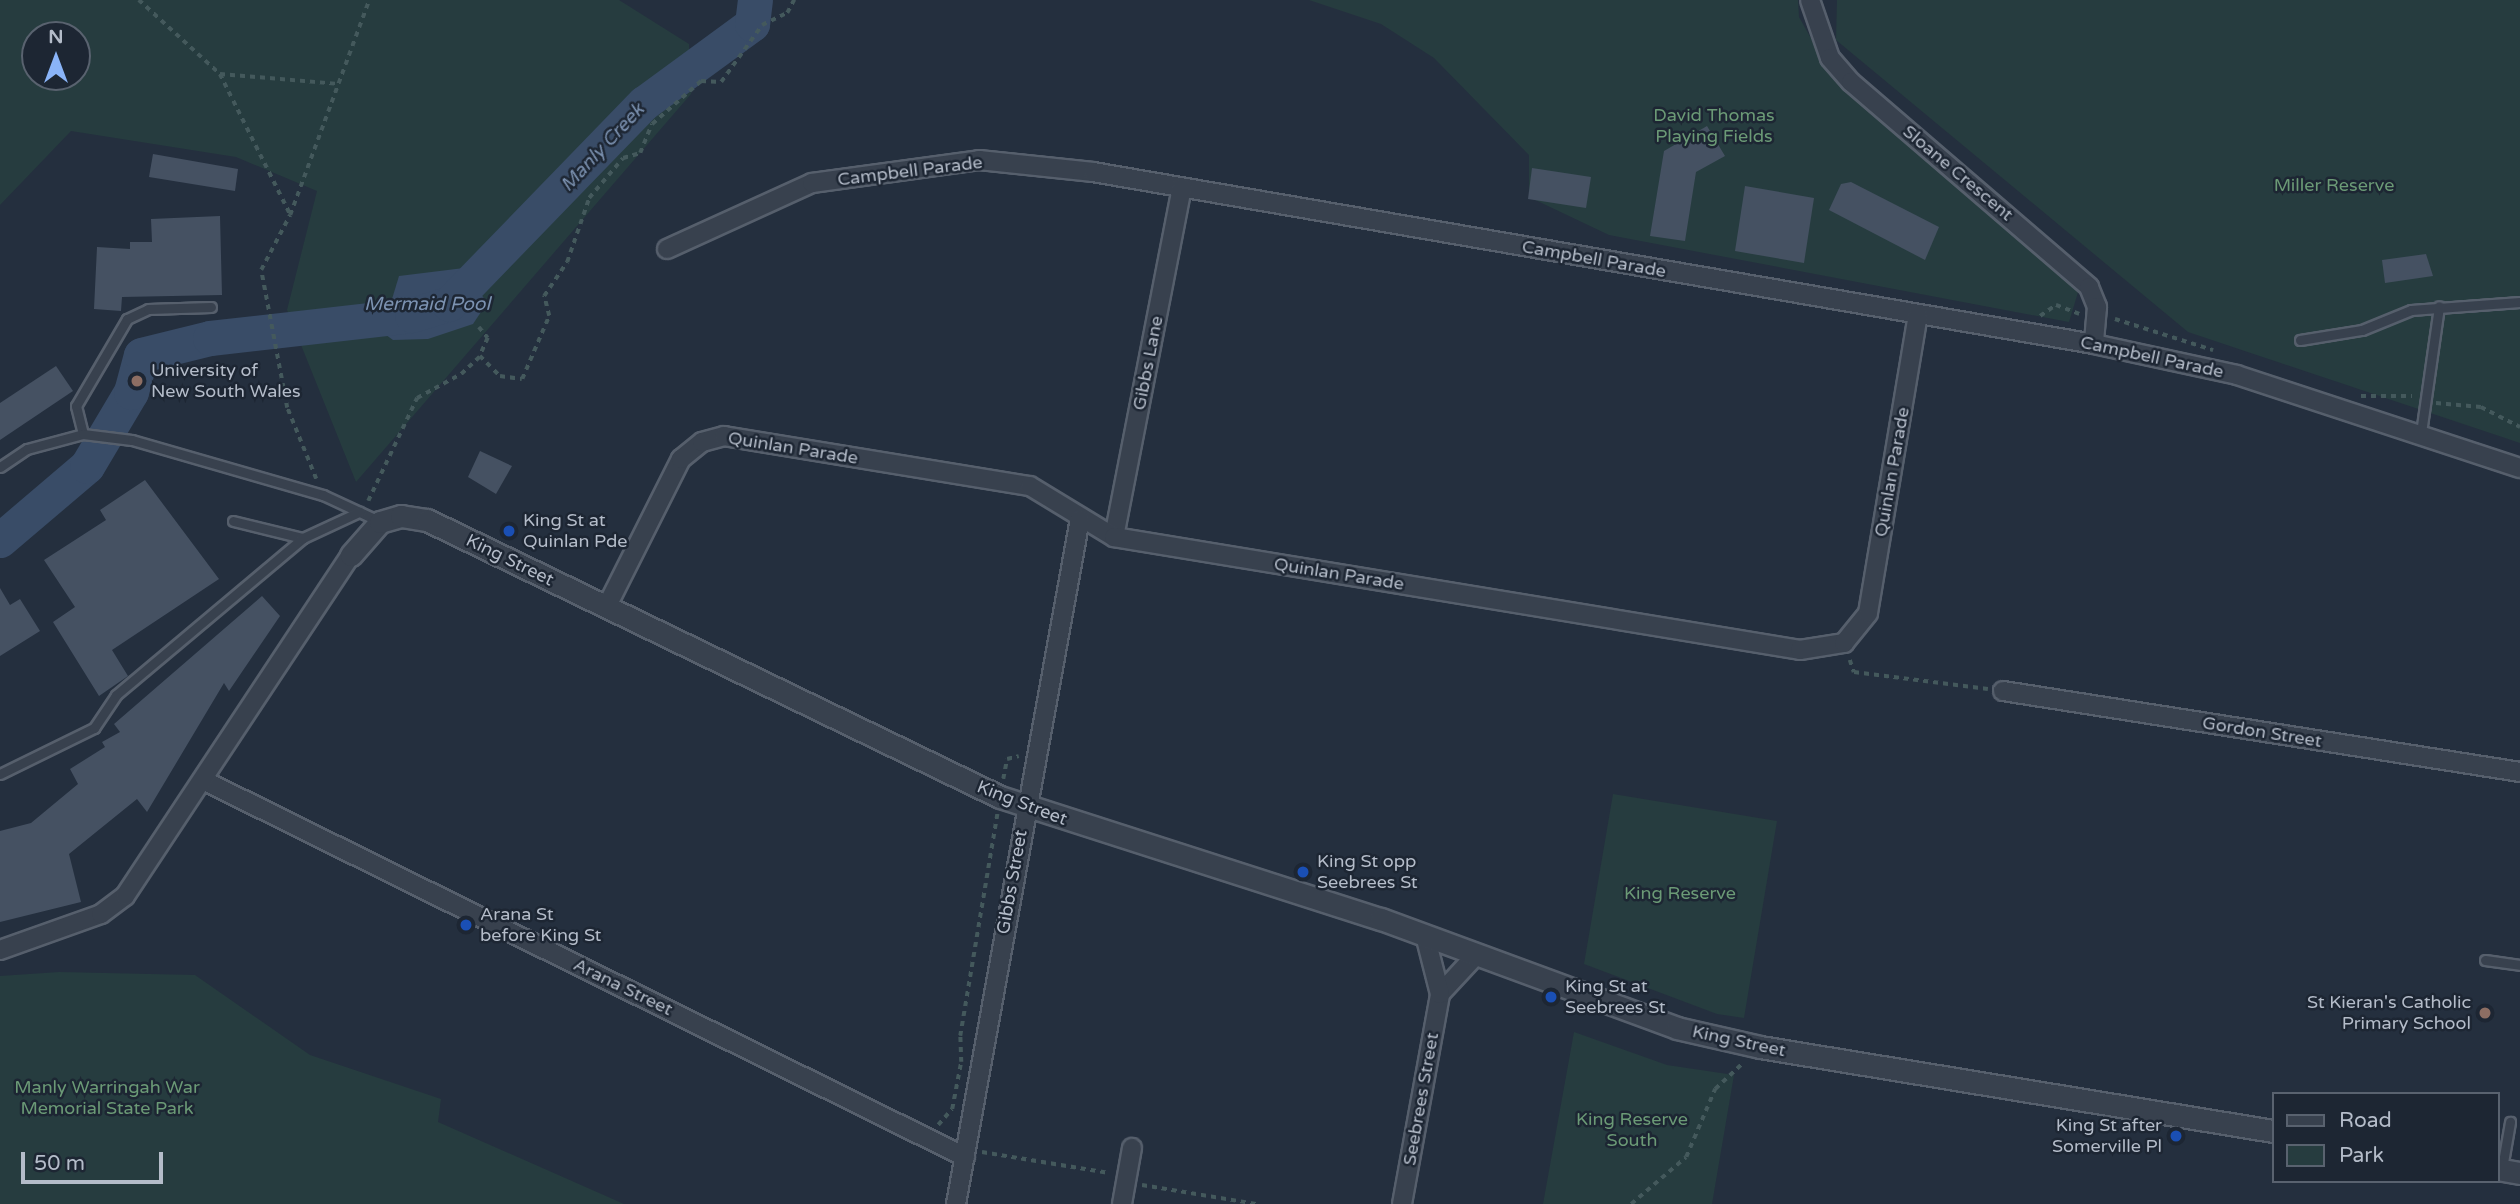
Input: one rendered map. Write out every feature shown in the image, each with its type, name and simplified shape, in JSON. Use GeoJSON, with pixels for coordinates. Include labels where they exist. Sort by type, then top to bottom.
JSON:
{"type":"FeatureCollection","features":[{"type":"Feature","properties":{"kind":"street","name":"Sloane Crescent"},"geometry":{"type":"LineString","coordinates":[[1810,0],[1830,58],[1852,82],[2089,287],[2097,307],[2094,344]]}},
{"type":"Feature","properties":{"kind":"street","name":"Campbell Parade"},"geometry":{"type":"LineString","coordinates":[[667,249],[812,183],[979,160],[1182,188],[2094,344],[2237,375],[2421,433],[2520,468]]}},
{"type":"Feature","properties":{"kind":"street","name":"Gibbs Lane"},"geometry":{"type":"LineString","coordinates":[[1114,537],[1182,188]]}},
{"type":"Feature","properties":{"kind":"street","name":"Quinlan Parade"},"geometry":{"type":"LineString","coordinates":[[606,608],[681,458],[713,438],[1030,486],[1080,519],[1114,537],[1800,650],[1844,643],[1868,612],[1919,314]]}},
{"type":"Feature","properties":{"kind":"street","name":"King Street"},"geometry":{"type":"LineString","coordinates":[[380,522],[401,516],[427,520],[1025,807],[1425,935],[1718,1039],[2272,1131]]}},
{"type":"Feature","properties":{"kind":"street","name":"Gibbs Street"},"geometry":{"type":"LineString","coordinates":[[956,1204],[1025,807],[1080,519]]}},
{"type":"Feature","properties":{"kind":"street"},"geometry":{"type":"LineString","coordinates":[[0,950],[101,914],[125,896],[205,781],[351,555],[380,522]]}},
{"type":"Feature","properties":{"kind":"street","name":"Gordon Street"},"geometry":{"type":"LineString","coordinates":[[2004,691],[2520,772]]}},
{"type":"Feature","properties":{"kind":"street","name":"Arana Street"},"geometry":{"type":"LineString","coordinates":[[205,781],[933,1141],[965,1153]]}},
{"type":"Feature","properties":{"kind":"street","name":"Seebrees Street"},"geometry":{"type":"LineString","coordinates":[[1402,1204],[1440,994],[1425,935]]}},
{"type":"Feature","properties":{"kind":"street"},"geometry":{"type":"LineString","coordinates":[[1440,994],[1477,954]]}},
{"type":"Feature","properties":{"kind":"street"},"geometry":{"type":"LineString","coordinates":[[1122,1204],[1132,1148]]}},
{"type":"Feature","properties":{"kind":"lane"},"geometry":{"type":"LineString","coordinates":[[2300,340],[2327,339],[2439,306],[2476,310],[2520,302]]}},
{"type":"Feature","properties":{"kind":"lane"},"geometry":{"type":"LineString","coordinates":[[2421,433],[2439,306]]}},
{"type":"Feature","properties":{"kind":"lane"},"geometry":{"type":"LineString","coordinates":[[83,434],[76,406],[127,319],[148,309],[211,307]]}},
{"type":"Feature","properties":{"kind":"lane"},"geometry":{"type":"LineString","coordinates":[[0,467],[27,449],[83,434],[132,440],[323,495],[380,522]]}},
{"type":"Feature","properties":{"kind":"lane"},"geometry":{"type":"LineString","coordinates":[[0,774],[94,728],[117,695],[303,538],[359,512]]}},
{"type":"Feature","properties":{"kind":"lane"},"geometry":{"type":"LineString","coordinates":[[233,521],[303,538]]}},
{"type":"Feature","properties":{"kind":"lane"},"geometry":{"type":"LineString","coordinates":[[2486,960],[2520,965]]}},
{"type":"Feature","properties":{"kind":"lane"},"geometry":{"type":"LineString","coordinates":[[2506,1171],[2510,1122]]}},
{"type":"Feature","properties":{"kind":"path"},"geometry":{"type":"LineString","coordinates":[[139,0],[220,74],[290,215]]}},
{"type":"Feature","properties":{"kind":"path"},"geometry":{"type":"LineString","coordinates":[[323,495],[287,408],[261,270],[290,215],[369,0]]}},
{"type":"Feature","properties":{"kind":"path"},"geometry":{"type":"LineString","coordinates":[[480,356],[500,376],[522,379],[549,316],[544,296],[567,262],[589,198],[623,158],[640,153],[652,124],[701,81],[721,82],[762,25],[788,13],[794,0]]}},
{"type":"Feature","properties":{"kind":"path"},"geometry":{"type":"LineString","coordinates":[[220,74],[338,84]]}},
{"type":"Feature","properties":{"kind":"path"},"geometry":{"type":"LineString","coordinates":[[2034,334],[2050,307],[2074,313]]}},
{"type":"Feature","properties":{"kind":"path"},"geometry":{"type":"LineString","coordinates":[[2111,318],[2222,353]]}},
{"type":"Feature","properties":{"kind":"path"},"geometry":{"type":"LineString","coordinates":[[359,512],[376,492],[417,398],[461,374],[480,356],[488,338],[479,327]]}},
{"type":"Feature","properties":{"kind":"path"},"geometry":{"type":"LineString","coordinates":[[2352,395],[2481,407],[2520,427]]}},
{"type":"Feature","properties":{"kind":"path"},"geometry":{"type":"LineString","coordinates":[[1844,643],[1854,672],[2004,691]]}},
{"type":"Feature","properties":{"kind":"path"},"geometry":{"type":"LineString","coordinates":[[933,1141],[952,1109],[961,1062],[960,1036],[1000,797],[1010,755],[1034,759]]}},
{"type":"Feature","properties":{"kind":"path"},"geometry":{"type":"LineString","coordinates":[[1631,1204],[1686,1157],[1715,1089],[1744,1063]]}},
{"type":"Feature","properties":{"kind":"path"},"geometry":{"type":"LineString","coordinates":[[965,1153],[1127,1179],[1257,1204]]}},
{"type":"Feature","properties":{"kind":"green space"},"geometry":{"type":"Polygon","coordinates":[[[0,0],[619,0],[689,44],[691,94],[356,482],[287,310],[317,191],[236,157],[71,131],[0,205],[0,0]]]}},
{"type":"Feature","properties":{"kind":"green space","name":"David Thomas Playing Fields"},"geometry":{"type":"Polygon","coordinates":[[[1309,0],[1798,0],[1799,17],[1835,81],[2079,289],[2069,322],[1609,235],[1529,197],[1529,155],[1434,58],[1381,24],[1309,0]]]}},
{"type":"Feature","properties":{"kind":"green space","name":"Miller Reserve"},"geometry":{"type":"Polygon","coordinates":[[[1837,0],[2520,0],[2520,443],[2188,332],[1836,40],[1837,0]]]}},
{"type":"Feature","properties":{"kind":"green space","name":"King Reserve"},"geometry":{"type":"Polygon","coordinates":[[[1613,794],[1777,821],[1744,1018],[1717,1014],[1584,964],[1613,794]]]}},
{"type":"Feature","properties":{"kind":"green space","name":"Manly Warringah War Memorial State Park"},"geometry":{"type":"Polygon","coordinates":[[[59,972],[195,975],[310,1055],[441,1099],[438,1122],[624,1204],[0,1204],[0,976],[59,972]]]}},
{"type":"Feature","properties":{"kind":"green space","name":"King Reserve South"},"geometry":{"type":"Polygon","coordinates":[[[1574,1032],[1667,1065],[1734,1075],[1712,1204],[1543,1204],[1574,1032]]]}},
{"type":"Feature","properties":{"kind":"water","name":"Mermaid Pool"},"geometry":{"type":"Polygon","coordinates":[[[464,268],[487,303],[473,324],[428,339],[393,340],[382,332],[399,276],[464,268]]]}},
{"type":"Feature","properties":{"kind":"building"},"geometry":{"type":"Polygon","coordinates":[[[1707,126],[1725,156],[1696,172],[1685,241],[1650,236],[1664,151],[1707,126]]]}},
{"type":"Feature","properties":{"kind":"building"},"geometry":{"type":"Polygon","coordinates":[[[153,154],[238,169],[235,191],[149,177],[153,154]]]}},
{"type":"Feature","properties":{"kind":"building"},"geometry":{"type":"Polygon","coordinates":[[[1532,168],[1591,177],[1586,208],[1528,199],[1532,168]]]}},
{"type":"Feature","properties":{"kind":"building"},"geometry":{"type":"Polygon","coordinates":[[[1851,182],[1939,227],[1925,260],[1829,210],[1841,184],[1851,182]]]}},
{"type":"Feature","properties":{"kind":"building"},"geometry":{"type":"Polygon","coordinates":[[[1745,186],[1814,198],[1804,263],[1735,251],[1745,186]]]}},
{"type":"Feature","properties":{"kind":"building"},"geometry":{"type":"Polygon","coordinates":[[[220,216],[222,295],[122,297],[121,311],[94,309],[97,247],[130,249],[130,242],[152,242],[151,219],[220,216]]]}},
{"type":"Feature","properties":{"kind":"building"},"geometry":{"type":"Polygon","coordinates":[[[2426,254],[2433,276],[2385,283],[2382,260],[2426,254]]]}},
{"type":"Feature","properties":{"kind":"building"},"geometry":{"type":"Polygon","coordinates":[[[56,366],[73,391],[0,440],[0,403],[56,366]]]}},
{"type":"Feature","properties":{"kind":"building"},"geometry":{"type":"Polygon","coordinates":[[[480,451],[512,466],[496,494],[468,477],[480,451]]]}},
{"type":"Feature","properties":{"kind":"building"},"geometry":{"type":"Polygon","coordinates":[[[145,480],[219,579],[112,650],[128,676],[99,696],[53,622],[75,607],[44,560],[106,520],[100,510],[145,480]]]}},
{"type":"Feature","properties":{"kind":"building"},"geometry":{"type":"Polygon","coordinates":[[[0,588],[10,605],[20,599],[40,631],[0,656],[0,588]]]}},
{"type":"Feature","properties":{"kind":"building"},"geometry":{"type":"Polygon","coordinates":[[[262,596],[280,616],[229,691],[224,683],[147,812],[137,799],[69,854],[81,902],[0,922],[0,831],[31,823],[78,784],[70,769],[105,747],[102,742],[120,732],[114,724],[262,596]]]}},
{"type":"Feature","properties":{"kind":"waterway","name":"Manly Creek"},"geometry":{"type":"LineString","coordinates":[[0,540],[87,466],[131,392],[141,355],[210,338],[412,315],[449,304],[644,103],[752,24],[755,0]]}},
{"type":"Feature","properties":{"kind":"place","name":"University of New South Wales"},"geometry":{"type":"Point","coordinates":[137,381]}},
{"type":"Feature","properties":{"kind":"place","name":"King St at Quinlan Pde"},"geometry":{"type":"Point","coordinates":[509,531]}},
{"type":"Feature","properties":{"kind":"place","name":"King St opp Seebrees St"},"geometry":{"type":"Point","coordinates":[1303,872]}},
{"type":"Feature","properties":{"kind":"place","name":"Arana St before King St"},"geometry":{"type":"Point","coordinates":[466,925]}},
{"type":"Feature","properties":{"kind":"place","name":"King St at Seebrees St"},"geometry":{"type":"Point","coordinates":[1551,997]}},
{"type":"Feature","properties":{"kind":"place","name":"St Kieran's Catholic Primary School"},"geometry":{"type":"Point","coordinates":[2485,1013]}},
{"type":"Feature","properties":{"kind":"place","name":"King St after Somerville Pl"},"geometry":{"type":"Point","coordinates":[2176,1136]}}]}
